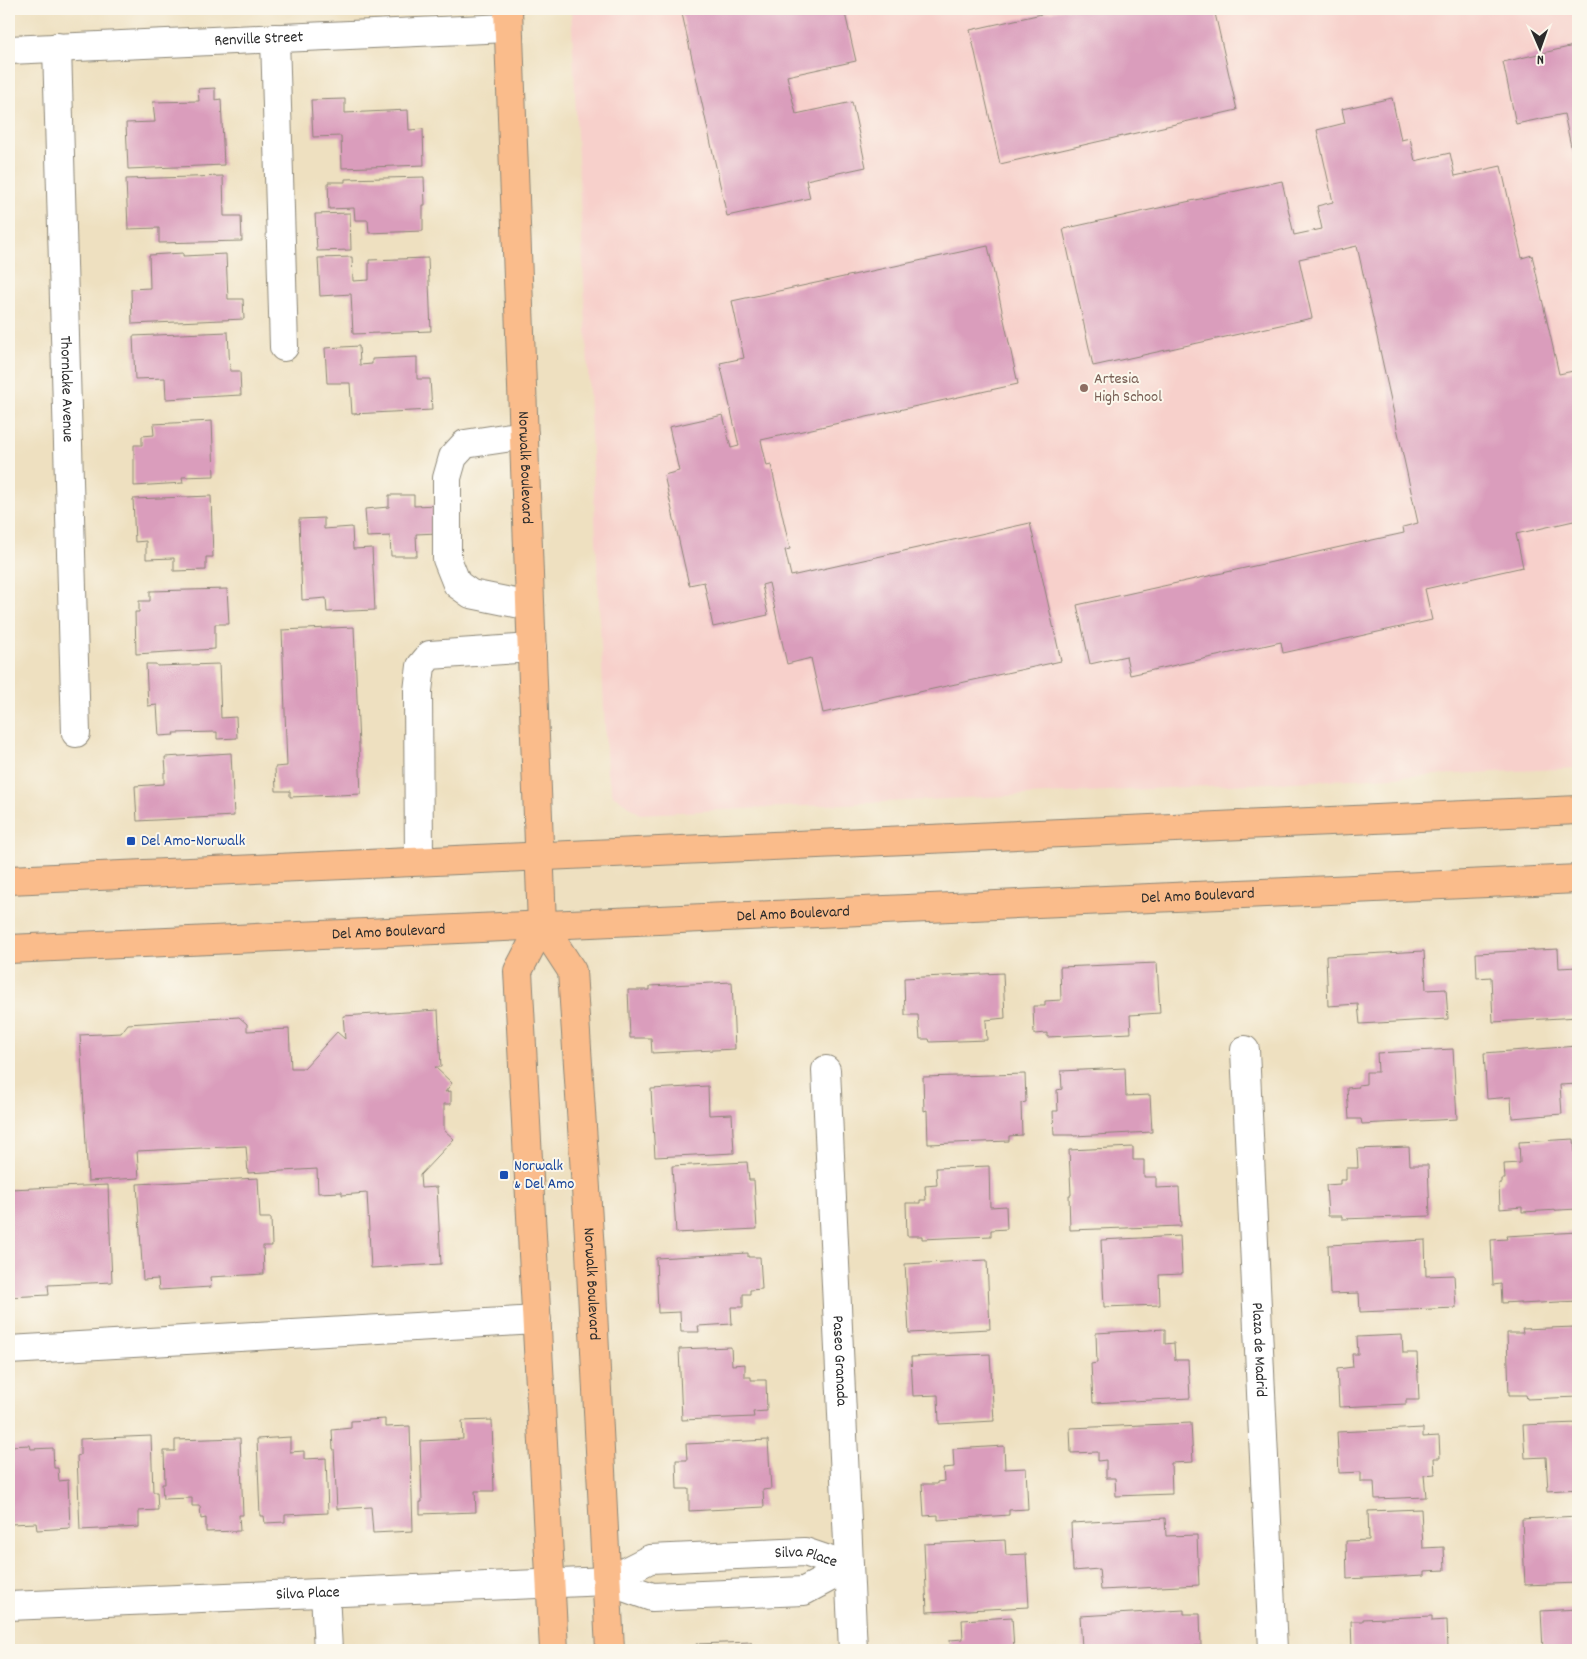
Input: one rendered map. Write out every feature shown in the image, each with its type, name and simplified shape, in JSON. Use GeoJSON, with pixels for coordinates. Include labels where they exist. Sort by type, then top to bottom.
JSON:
{"type":"FeatureCollection","features":[{"type":"Feature","properties":{"kind":"main road","name":"Norwalk Boulevard"},"geometry":{"type":"LineString","coordinates":[[508,18],[542,925],[518,971],[554,1650]]}},
{"type":"Feature","properties":{"kind":"main road"},"geometry":{"type":"LineString","coordinates":[[9,880],[1578,810]]}},
{"type":"Feature","properties":{"kind":"main road","name":"Del Amo Boulevard"},"geometry":{"type":"LineString","coordinates":[[9,949],[1578,879]]}},
{"type":"Feature","properties":{"kind":"main road","name":"Norwalk Boulevard"},"geometry":{"type":"LineString","coordinates":[[542,925],[572,971],[590,1251],[610,1650]]}},
{"type":"Feature","properties":{"kind":"street","name":"Renville Street"},"geometry":{"type":"LineString","coordinates":[[9,50],[275,38],[508,18]]}},
{"type":"Feature","properties":{"kind":"street"},"geometry":{"type":"LineString","coordinates":[[275,38],[284,346]]}},
{"type":"Feature","properties":{"kind":"street","name":"Thornlake Avenue"},"geometry":{"type":"LineString","coordinates":[[57,47],[76,732]]}},
{"type":"Feature","properties":{"kind":"street"},"geometry":{"type":"LineString","coordinates":[[524,435],[465,444],[453,457],[447,478],[447,559],[458,584],[471,594],[530,606]]}},
{"type":"Feature","properties":{"kind":"street"},"geometry":{"type":"LineString","coordinates":[[420,861],[418,691],[421,666],[430,655],[532,648]]}},
{"type":"Feature","properties":{"kind":"street","name":"Plaza de Madrid"},"geometry":{"type":"LineString","coordinates":[[1245,1050],[1273,1650]]}},
{"type":"Feature","properties":{"kind":"street","name":"Paseo Granada"},"geometry":{"type":"LineString","coordinates":[[826,1070],[853,1650]]}},
{"type":"Feature","properties":{"kind":"street"},"geometry":{"type":"LineString","coordinates":[[9,1350],[537,1320]]}},
{"type":"Feature","properties":{"kind":"street","name":"Silva Place"},"geometry":{"type":"LineString","coordinates":[[607,1581],[650,1559],[805,1552],[849,1567]]}},
{"type":"Feature","properties":{"kind":"street","name":"Silva Place"},"geometry":{"type":"LineString","coordinates":[[9,1606],[607,1581],[652,1597],[804,1591],[849,1567]]}},
{"type":"Feature","properties":{"kind":"street"},"geometry":{"type":"LineString","coordinates":[[325,1593],[328,1650]]}},
{"type":"Feature","properties":{"kind":"shaded area","name":"Artesia High School"},"geometry":{"type":"Polygon","coordinates":[[[571,9],[1578,9],[1578,768],[640,814],[613,795],[607,774],[571,9]]]}},
{"type":"Feature","properties":{"kind":"building"},"geometry":{"type":"Polygon","coordinates":[[[681,9],[844,9],[856,61],[787,76],[796,114],[852,102],[866,167],[806,180],[810,198],[727,216],[681,9]]]}},
{"type":"Feature","properties":{"kind":"building"},"geometry":{"type":"Polygon","coordinates":[[[1064,9],[1214,9],[1237,110],[1000,164],[970,30],[1064,9]]]}},
{"type":"Feature","properties":{"kind":"building"},"geometry":{"type":"Polygon","coordinates":[[[1578,45],[1577,174],[1564,114],[1516,124],[1503,62],[1578,45]]]}},
{"type":"Feature","properties":{"kind":"building"},"geometry":{"type":"Polygon","coordinates":[[[215,88],[215,100],[221,99],[224,165],[128,169],[126,123],[155,122],[153,102],[199,101],[198,89],[215,88]]]}},
{"type":"Feature","properties":{"kind":"building"},"geometry":{"type":"Polygon","coordinates":[[[1392,98],[1401,140],[1410,138],[1415,161],[1450,153],[1455,176],[1501,166],[1522,258],[1532,255],[1559,374],[1578,370],[1578,520],[1516,534],[1523,567],[1425,589],[1432,620],[1283,653],[1281,642],[1130,675],[1126,656],[1090,664],[1077,605],[1404,533],[1403,527],[1418,523],[1357,246],[1299,259],[1312,318],[1093,366],[1063,229],[1282,181],[1294,235],[1322,229],[1317,206],[1333,202],[1317,130],[1345,123],[1342,109],[1392,98]]]}},
{"type":"Feature","properties":{"kind":"building"},"geometry":{"type":"Polygon","coordinates":[[[345,99],[345,113],[408,110],[409,130],[423,129],[424,165],[342,168],[341,136],[313,137],[311,100],[345,99]]]}},
{"type":"Feature","properties":{"kind":"building"},"geometry":{"type":"Polygon","coordinates":[[[223,176],[224,216],[241,216],[242,241],[159,243],[159,228],[128,229],[126,179],[223,176]]]}},
{"type":"Feature","properties":{"kind":"building"},"geometry":{"type":"Polygon","coordinates":[[[424,177],[425,205],[423,205],[423,231],[369,233],[368,220],[355,220],[354,208],[329,209],[328,182],[345,182],[345,179],[424,177]]]}},
{"type":"Feature","properties":{"kind":"building"},"geometry":{"type":"Polygon","coordinates":[[[350,213],[351,250],[317,251],[315,214],[350,213]]]}},
{"type":"Feature","properties":{"kind":"building"},"geometry":{"type":"Polygon","coordinates":[[[988,246],[1018,384],[761,440],[767,466],[771,465],[790,549],[785,550],[791,576],[1030,523],[1061,661],[823,713],[811,658],[787,664],[769,583],[762,585],[768,615],[713,627],[704,582],[689,585],[664,475],[679,471],[669,427],[723,415],[731,448],[739,446],[720,363],[744,358],[732,301],[988,246]]]}},
{"type":"Feature","properties":{"kind":"building"},"geometry":{"type":"Polygon","coordinates":[[[183,253],[183,256],[226,254],[228,299],[243,299],[244,319],[132,324],[131,289],[150,288],[149,255],[183,253]]]}},
{"type":"Feature","properties":{"kind":"building"},"geometry":{"type":"Polygon","coordinates":[[[352,257],[353,281],[369,280],[369,260],[428,258],[431,331],[353,334],[351,294],[320,296],[318,258],[352,257]]]}},
{"type":"Feature","properties":{"kind":"building"},"geometry":{"type":"Polygon","coordinates":[[[228,332],[230,371],[240,371],[241,395],[166,399],[165,378],[135,379],[133,336],[228,332]]]}},
{"type":"Feature","properties":{"kind":"building"},"geometry":{"type":"Polygon","coordinates":[[[359,346],[360,365],[372,364],[372,359],[417,357],[417,379],[430,379],[432,410],[352,414],[350,383],[327,383],[325,348],[359,346]]]}},
{"type":"Feature","properties":{"kind":"building"},"geometry":{"type":"Polygon","coordinates":[[[212,421],[214,476],[182,477],[183,483],[134,486],[134,445],[142,445],[142,436],[154,435],[153,424],[212,421]]]}},
{"type":"Feature","properties":{"kind":"building"},"geometry":{"type":"Polygon","coordinates":[[[389,495],[414,495],[414,506],[437,505],[438,533],[416,534],[417,556],[391,556],[390,536],[367,537],[365,509],[389,507],[389,495]]]}},
{"type":"Feature","properties":{"kind":"building"},"geometry":{"type":"Polygon","coordinates":[[[211,496],[213,557],[206,557],[206,570],[174,571],[174,558],[146,559],[146,541],[135,542],[133,499],[211,496]]]}},
{"type":"Feature","properties":{"kind":"building"},"geometry":{"type":"Polygon","coordinates":[[[324,518],[324,529],[352,527],[353,549],[372,548],[375,610],[327,612],[326,598],[302,600],[299,519],[324,518]]]}},
{"type":"Feature","properties":{"kind":"building"},"geometry":{"type":"Polygon","coordinates":[[[227,589],[229,624],[215,624],[215,649],[136,654],[135,612],[139,612],[139,601],[150,601],[150,591],[227,589]]]}},
{"type":"Feature","properties":{"kind":"building"},"geometry":{"type":"Polygon","coordinates":[[[354,627],[361,794],[290,797],[290,791],[276,791],[275,767],[287,766],[282,630],[354,627]]]}},
{"type":"Feature","properties":{"kind":"building"},"geometry":{"type":"Polygon","coordinates":[[[146,664],[156,664],[157,666],[219,664],[221,718],[236,717],[237,738],[217,739],[217,732],[173,733],[174,735],[159,736],[157,705],[148,706],[146,664]]]}},
{"type":"Feature","properties":{"kind":"building"},"geometry":{"type":"Polygon","coordinates":[[[231,753],[234,816],[137,821],[135,786],[164,784],[164,772],[166,772],[165,757],[231,753]]]}},
{"type":"Feature","properties":{"kind":"building"},"geometry":{"type":"Polygon","coordinates":[[[1558,949],[1559,968],[1578,967],[1578,1017],[1493,1022],[1491,977],[1477,978],[1476,953],[1558,949]]]}},
{"type":"Feature","properties":{"kind":"building"},"geometry":{"type":"Polygon","coordinates":[[[1424,951],[1426,990],[1446,989],[1448,1019],[1360,1024],[1358,1004],[1328,1006],[1326,956],[1424,951]]]}},
{"type":"Feature","properties":{"kind":"building"},"geometry":{"type":"Polygon","coordinates":[[[1157,963],[1160,1013],[1130,1015],[1131,1033],[1047,1037],[1047,1033],[1034,1034],[1033,1006],[1045,1006],[1045,1001],[1061,1000],[1060,967],[1157,963]]]}},
{"type":"Feature","properties":{"kind":"building"},"geometry":{"type":"Polygon","coordinates":[[[1003,973],[1005,1018],[986,1020],[987,1040],[930,1042],[929,1039],[920,1039],[918,1015],[905,1015],[904,978],[1003,973]]]}},
{"type":"Feature","properties":{"kind":"building"},"geometry":{"type":"Polygon","coordinates":[[[732,982],[735,1049],[652,1053],[651,1038],[630,1038],[628,990],[650,990],[650,986],[732,982]]]}},
{"type":"Feature","properties":{"kind":"building"},"geometry":{"type":"Polygon","coordinates":[[[438,1010],[441,1067],[435,1067],[452,1083],[445,1092],[451,1091],[451,1104],[444,1104],[444,1130],[454,1139],[420,1175],[421,1188],[437,1187],[441,1264],[371,1268],[367,1193],[342,1195],[342,1192],[318,1193],[317,1169],[248,1173],[246,1146],[137,1151],[139,1178],[88,1181],[80,1035],[121,1033],[128,1024],[239,1017],[247,1024],[247,1031],[289,1029],[291,1068],[304,1068],[337,1032],[345,1039],[343,1016],[438,1010]]]}},
{"type":"Feature","properties":{"kind":"building"},"geometry":{"type":"Polygon","coordinates":[[[1578,1046],[1578,1084],[1560,1085],[1562,1114],[1512,1118],[1511,1097],[1487,1099],[1484,1053],[1578,1046]]]}},
{"type":"Feature","properties":{"kind":"building"},"geometry":{"type":"Polygon","coordinates":[[[1453,1049],[1457,1119],[1362,1124],[1361,1119],[1349,1119],[1347,1088],[1366,1084],[1366,1072],[1378,1072],[1377,1053],[1453,1049]]]}},
{"type":"Feature","properties":{"kind":"building"},"geometry":{"type":"Polygon","coordinates":[[[1125,1068],[1126,1096],[1150,1095],[1152,1132],[1074,1136],[1054,1135],[1053,1111],[1058,1111],[1057,1090],[1062,1089],[1061,1071],[1125,1068]]]}},
{"type":"Feature","properties":{"kind":"building"},"geometry":{"type":"Polygon","coordinates":[[[1025,1074],[1026,1102],[1021,1103],[1022,1135],[1009,1136],[1009,1141],[928,1144],[927,1110],[924,1111],[923,1077],[1025,1074]]]}},
{"type":"Feature","properties":{"kind":"building"},"geometry":{"type":"Polygon","coordinates":[[[708,1086],[709,1115],[732,1114],[734,1153],[655,1157],[651,1089],[708,1086]]]}},
{"type":"Feature","properties":{"kind":"building"},"geometry":{"type":"Polygon","coordinates":[[[1574,1139],[1576,1168],[1578,1168],[1578,1209],[1522,1212],[1522,1207],[1500,1209],[1499,1183],[1502,1183],[1502,1179],[1505,1179],[1504,1164],[1520,1163],[1519,1142],[1574,1139]]]}},
{"type":"Feature","properties":{"kind":"building"},"geometry":{"type":"Polygon","coordinates":[[[1133,1147],[1133,1160],[1144,1160],[1144,1177],[1156,1177],[1156,1188],[1179,1187],[1181,1226],[1070,1230],[1069,1150],[1133,1147]]]}},
{"type":"Feature","properties":{"kind":"building"},"geometry":{"type":"Polygon","coordinates":[[[1409,1147],[1410,1165],[1428,1165],[1430,1216],[1342,1219],[1342,1216],[1328,1216],[1326,1185],[1340,1184],[1340,1180],[1346,1180],[1346,1168],[1358,1168],[1357,1149],[1409,1147]]]}},
{"type":"Feature","properties":{"kind":"building"},"geometry":{"type":"Polygon","coordinates":[[[747,1162],[749,1180],[754,1180],[757,1229],[676,1233],[672,1166],[747,1162]]]}},
{"type":"Feature","properties":{"kind":"building"},"geometry":{"type":"Polygon","coordinates":[[[989,1166],[990,1207],[1006,1206],[1007,1229],[991,1230],[991,1236],[922,1239],[922,1236],[907,1236],[906,1203],[920,1203],[920,1200],[926,1200],[925,1186],[937,1185],[936,1168],[989,1166]]]}},
{"type":"Feature","properties":{"kind":"building"},"geometry":{"type":"Polygon","coordinates":[[[258,1178],[260,1218],[271,1218],[272,1246],[263,1246],[264,1274],[210,1277],[211,1287],[159,1290],[158,1279],[143,1280],[137,1184],[258,1178]]]}},
{"type":"Feature","properties":{"kind":"building"},"geometry":{"type":"Polygon","coordinates":[[[108,1185],[112,1282],[48,1285],[49,1295],[9,1297],[9,1189],[108,1185]]]}},
{"type":"Feature","properties":{"kind":"building"},"geometry":{"type":"Polygon","coordinates":[[[1578,1232],[1578,1301],[1502,1303],[1501,1284],[1493,1285],[1491,1240],[1507,1239],[1506,1236],[1578,1232]]]}},
{"type":"Feature","properties":{"kind":"building"},"geometry":{"type":"Polygon","coordinates":[[[1180,1236],[1182,1274],[1159,1275],[1160,1305],[1104,1307],[1101,1240],[1180,1236]]]}},
{"type":"Feature","properties":{"kind":"building"},"geometry":{"type":"Polygon","coordinates":[[[1425,1240],[1426,1276],[1454,1275],[1456,1308],[1360,1312],[1359,1293],[1330,1294],[1328,1245],[1425,1240]]]}},
{"type":"Feature","properties":{"kind":"building"},"geometry":{"type":"Polygon","coordinates":[[[748,1253],[748,1257],[760,1257],[762,1289],[750,1290],[750,1294],[743,1294],[743,1307],[731,1307],[732,1324],[698,1326],[699,1332],[681,1332],[680,1312],[658,1313],[656,1258],[748,1253]]]}},
{"type":"Feature","properties":{"kind":"building"},"geometry":{"type":"Polygon","coordinates":[[[987,1260],[990,1329],[909,1333],[905,1264],[987,1260]]]}},
{"type":"Feature","properties":{"kind":"building"},"geometry":{"type":"Polygon","coordinates":[[[1575,1327],[1576,1344],[1578,1344],[1578,1397],[1527,1399],[1526,1395],[1509,1395],[1507,1333],[1523,1333],[1522,1329],[1575,1327]]]}},
{"type":"Feature","properties":{"kind":"building"},"geometry":{"type":"Polygon","coordinates":[[[1165,1329],[1165,1344],[1174,1343],[1175,1360],[1188,1360],[1190,1398],[1093,1403],[1091,1364],[1097,1363],[1096,1333],[1165,1329]]]}},
{"type":"Feature","properties":{"kind":"building"},"geometry":{"type":"Polygon","coordinates":[[[1402,1335],[1403,1353],[1417,1353],[1419,1400],[1406,1400],[1406,1404],[1339,1407],[1337,1369],[1353,1367],[1352,1354],[1358,1354],[1357,1337],[1402,1335]]]}},
{"type":"Feature","properties":{"kind":"building"},"geometry":{"type":"Polygon","coordinates":[[[731,1347],[732,1365],[745,1364],[745,1377],[751,1377],[751,1380],[766,1380],[767,1411],[753,1412],[754,1417],[682,1420],[679,1349],[731,1347]]]}},
{"type":"Feature","properties":{"kind":"building"},"geometry":{"type":"Polygon","coordinates":[[[990,1354],[994,1421],[939,1424],[938,1395],[913,1396],[911,1357],[990,1354]]]}},
{"type":"Feature","properties":{"kind":"building"},"geometry":{"type":"Polygon","coordinates":[[[385,1419],[385,1427],[410,1426],[413,1531],[373,1533],[371,1507],[337,1509],[332,1430],[351,1428],[351,1421],[385,1419]]]}},
{"type":"Feature","properties":{"kind":"building"},"geometry":{"type":"Polygon","coordinates":[[[492,1420],[494,1491],[475,1491],[476,1512],[420,1514],[420,1502],[422,1502],[420,1441],[463,1439],[462,1421],[492,1420]]]}},
{"type":"Feature","properties":{"kind":"building"},"geometry":{"type":"Polygon","coordinates":[[[1191,1423],[1193,1462],[1171,1463],[1172,1494],[1116,1496],[1115,1478],[1106,1478],[1106,1460],[1098,1461],[1098,1452],[1071,1453],[1070,1428],[1191,1423]]]}},
{"type":"Feature","properties":{"kind":"building"},"geometry":{"type":"Polygon","coordinates":[[[1578,1423],[1578,1489],[1548,1491],[1546,1457],[1525,1458],[1523,1425],[1578,1423]]]}},
{"type":"Feature","properties":{"kind":"building"},"geometry":{"type":"Polygon","coordinates":[[[1423,1428],[1423,1437],[1439,1436],[1440,1458],[1434,1458],[1435,1474],[1424,1475],[1426,1497],[1375,1499],[1374,1482],[1361,1482],[1361,1472],[1339,1473],[1337,1432],[1423,1428]]]}},
{"type":"Feature","properties":{"kind":"building"},"geometry":{"type":"Polygon","coordinates":[[[151,1436],[153,1492],[157,1492],[158,1510],[139,1511],[139,1527],[80,1530],[77,1456],[80,1455],[80,1439],[151,1436]]]}},
{"type":"Feature","properties":{"kind":"building"},"geometry":{"type":"Polygon","coordinates":[[[290,1437],[290,1452],[304,1451],[304,1459],[326,1458],[328,1513],[285,1515],[285,1522],[265,1523],[264,1516],[260,1516],[257,1439],[290,1437]]]}},
{"type":"Feature","properties":{"kind":"building"},"geometry":{"type":"Polygon","coordinates":[[[240,1438],[243,1515],[239,1515],[240,1531],[206,1532],[206,1518],[201,1519],[200,1506],[192,1506],[192,1498],[163,1499],[162,1484],[165,1484],[164,1451],[175,1451],[175,1440],[240,1438]]]}},
{"type":"Feature","properties":{"kind":"building"},"geometry":{"type":"Polygon","coordinates":[[[768,1440],[771,1489],[763,1490],[764,1507],[689,1511],[689,1489],[677,1489],[676,1460],[687,1460],[686,1444],[768,1440]]]}},
{"type":"Feature","properties":{"kind":"building"},"geometry":{"type":"Polygon","coordinates":[[[30,1445],[31,1449],[53,1448],[54,1468],[58,1468],[59,1481],[68,1480],[70,1528],[37,1530],[36,1523],[9,1524],[9,1446],[30,1445]]]}},
{"type":"Feature","properties":{"kind":"building"},"geometry":{"type":"Polygon","coordinates":[[[1004,1446],[1005,1469],[1026,1468],[1028,1509],[1009,1510],[1009,1515],[938,1520],[938,1515],[924,1516],[922,1484],[937,1484],[937,1482],[944,1481],[943,1468],[954,1467],[953,1449],[1004,1446]]]}},
{"type":"Feature","properties":{"kind":"building"},"geometry":{"type":"Polygon","coordinates":[[[1421,1509],[1423,1548],[1444,1547],[1445,1570],[1424,1571],[1424,1575],[1347,1579],[1346,1541],[1369,1540],[1368,1511],[1421,1509]]]}},
{"type":"Feature","properties":{"kind":"building"},"geometry":{"type":"Polygon","coordinates":[[[1578,1516],[1578,1583],[1525,1585],[1522,1519],[1578,1516]]]}},
{"type":"Feature","properties":{"kind":"building"},"geometry":{"type":"Polygon","coordinates":[[[1165,1518],[1166,1536],[1197,1535],[1199,1585],[1101,1590],[1099,1569],[1073,1571],[1071,1523],[1165,1518]]]}},
{"type":"Feature","properties":{"kind":"building"},"geometry":{"type":"Polygon","coordinates":[[[1005,1540],[1006,1555],[1026,1554],[1029,1607],[927,1612],[924,1544],[1005,1540]]]}},
{"type":"Feature","properties":{"kind":"building"},"geometry":{"type":"Polygon","coordinates":[[[1578,1609],[1578,1650],[1543,1650],[1541,1611],[1578,1609]]]}},
{"type":"Feature","properties":{"kind":"building"},"geometry":{"type":"Polygon","coordinates":[[[1184,1610],[1184,1614],[1200,1614],[1201,1646],[1186,1646],[1186,1650],[1085,1650],[1085,1648],[1082,1648],[1080,1616],[1184,1610]]]}},
{"type":"Feature","properties":{"kind":"building"},"geometry":{"type":"Polygon","coordinates":[[[1432,1616],[1432,1621],[1447,1620],[1448,1650],[1352,1650],[1351,1621],[1432,1616]]]}},
{"type":"Feature","properties":{"kind":"building"},"geometry":{"type":"Polygon","coordinates":[[[1012,1617],[1014,1650],[951,1650],[950,1640],[963,1639],[962,1620],[1012,1617]]]}},
{"type":"Feature","properties":{"kind":"building"},"geometry":{"type":"Polygon","coordinates":[[[751,1642],[752,1650],[696,1650],[696,1644],[751,1642]]]}},
{"type":"Feature","properties":{"kind":"place","name":"Artesia High School"},"geometry":{"type":"Point","coordinates":[1084,388]}},
{"type":"Feature","properties":{"kind":"place","name":"Del Amo-Norwalk"},"geometry":{"type":"Point","coordinates":[131,841]}},
{"type":"Feature","properties":{"kind":"place","name":"Norwalk & Del Amo"},"geometry":{"type":"Point","coordinates":[504,1175]}}]}
